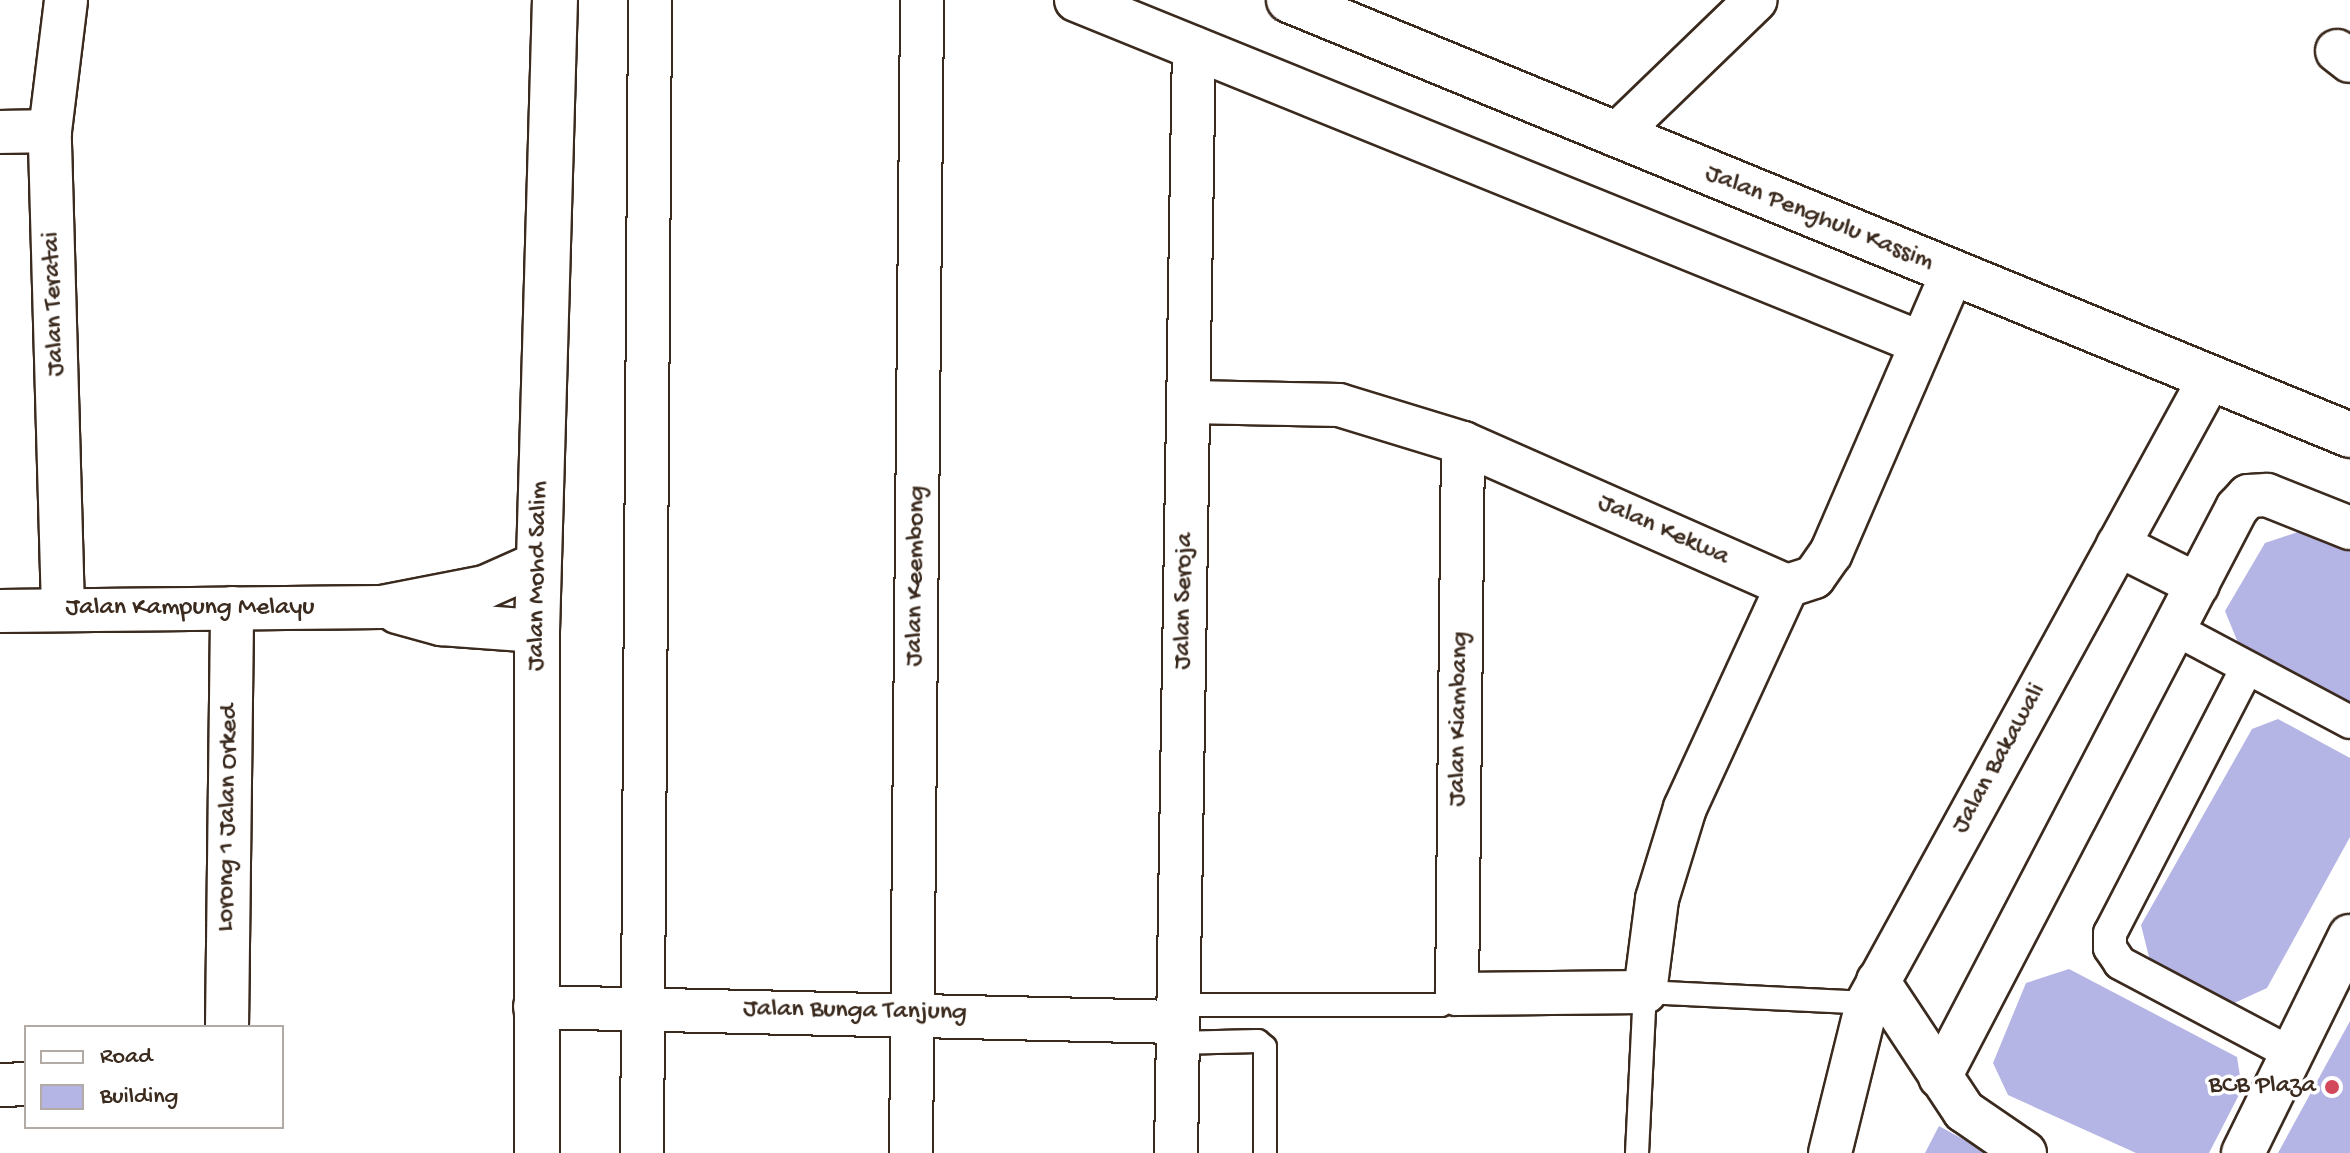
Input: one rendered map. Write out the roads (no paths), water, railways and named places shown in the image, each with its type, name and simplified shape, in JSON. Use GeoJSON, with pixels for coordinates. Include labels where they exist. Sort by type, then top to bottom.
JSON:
{"type":"FeatureCollection","features":[{"type":"Feature","properties":{"kind":"street","name":"Jalan Teratai"},"geometry":{"type":"LineString","coordinates":[[63,609],[50,131],[66,0]]}},
{"type":"Feature","properties":{"kind":"street","name":"Jalan Mohd Salim"},"geometry":{"type":"LineString","coordinates":[[537,1153],[537,631],[555,0]]}},
{"type":"Feature","properties":{"kind":"street"},"geometry":{"type":"LineString","coordinates":[[642,1153],[650,0]]}},
{"type":"Feature","properties":{"kind":"street","name":"Jalan Keembong"},"geometry":{"type":"LineString","coordinates":[[911,1153],[922,0]]}},
{"type":"Feature","properties":{"kind":"street"},"geometry":{"type":"LineString","coordinates":[[1076,0],[1921,343]]}},
{"type":"Feature","properties":{"kind":"street","name":"Jalan Penghulu Kassim"},"geometry":{"type":"LineString","coordinates":[[1289,0],[2209,380],[2350,435]]}},
{"type":"Feature","properties":{"kind":"street"},"geometry":{"type":"LineString","coordinates":[[1616,135],[1756,0]]}},
{"type":"Feature","properties":{"kind":"street","name":"Jalan Seroja"},"geometry":{"type":"LineString","coordinates":[[1176,1153],[1194,48]]}},
{"type":"Feature","properties":{"kind":"street"},"geometry":{"type":"LineString","coordinates":[[0,132],[50,131]]}},
{"type":"Feature","properties":{"kind":"street"},"geometry":{"type":"LineString","coordinates":[[1457,994],[1645,992],[1657,899],[1685,808],[1787,586],[1814,577],[1831,553],[1952,273]]}},
{"type":"Feature","properties":{"kind":"street","name":"Jalan Bakawali"},"geometry":{"type":"LineString","coordinates":[[1830,1153],[1872,992],[2209,380]]}},
{"type":"Feature","properties":{"kind":"street","name":"Jalan Kekwa"},"geometry":{"type":"LineString","coordinates":[[1189,402],[1339,405],[1463,443],[1787,586]]}},
{"type":"Feature","properties":{"kind":"street","name":"Jalan Kiambang"},"geometry":{"type":"LineString","coordinates":[[1457,994],[1463,443]]}},
{"type":"Feature","properties":{"kind":"street"},"geometry":{"type":"LineString","coordinates":[[1940,1077],[2198,585],[2248,496],[2267,495],[2350,528]]}},
{"type":"Feature","properties":{"kind":"street"},"geometry":{"type":"LineString","coordinates":[[2118,545],[2198,585]]}},
{"type":"Feature","properties":{"kind":"street","name":"Jalan Kampung Melayu"},"geometry":{"type":"LineString","coordinates":[[0,611],[381,607],[497,583],[539,563]]}},
{"type":"Feature","properties":{"kind":"street","name":"Jalan Kampung Melayu"},"geometry":{"type":"LineString","coordinates":[[381,607],[441,624],[537,631]]}},
{"type":"Feature","properties":{"kind":"street","name":"Lorong 1 Jalan Orked"},"geometry":{"type":"LineString","coordinates":[[227,1025],[232,608]]}},
{"type":"Feature","properties":{"kind":"street"},"geometry":{"type":"LineString","coordinates":[[2175,629],[2350,722]]}},
{"type":"Feature","properties":{"kind":"street"},"geometry":{"type":"LineString","coordinates":[[2247,668],[2110,933],[2110,948],[2120,963],[2292,1054]]}},
{"type":"Feature","properties":{"kind":"street"},"geometry":{"type":"LineString","coordinates":[[2243,1153],[2350,936]]}},
{"type":"Feature","properties":{"kind":"street"},"geometry":{"type":"LineString","coordinates":[[1872,992],[1964,1111],[1993,1136],[2025,1153]]}},
{"type":"Feature","properties":{"kind":"street","name":"Jalan Bunga Tanjung"},"geometry":{"type":"LineString","coordinates":[[535,1007],[912,1012],[1176,1023]]}},
{"type":"Feature","properties":{"kind":"street"},"geometry":{"type":"LineString","coordinates":[[0,1085],[24,1084]]}},
{"type":"Feature","properties":{"kind":"lane"},"geometry":{"type":"LineString","coordinates":[[1637,1153],[1645,992],[1872,992]]}},
{"type":"Feature","properties":{"kind":"lane"},"geometry":{"type":"LineString","coordinates":[[1176,1023],[1441,1005],[1457,994]]}},
{"type":"Feature","properties":{"kind":"lane"},"geometry":{"type":"LineString","coordinates":[[1176,1023],[1258,1041],[1265,1047],[1265,1153]]}},
{"type":"Feature","properties":{"kind":"place","name":"BCB Plaza"},"geometry":{"type":"Point","coordinates":[2332,1087]}}]}
